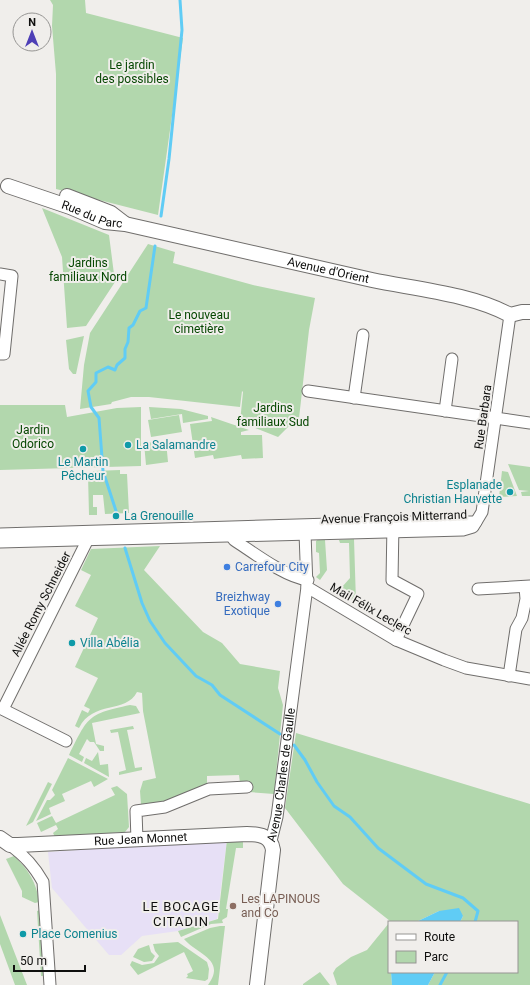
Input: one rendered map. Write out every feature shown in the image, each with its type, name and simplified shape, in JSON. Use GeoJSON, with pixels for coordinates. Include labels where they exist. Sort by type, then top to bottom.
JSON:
{"type":"FeatureCollection","features":[{"type":"Feature","properties":{"kind":"street","name":"Rue du Parc"},"geometry":{"type":"LineString","coordinates":[[4,186],[70,207],[105,222],[126,224]]}},
{"type":"Feature","properties":{"kind":"street","name":"Avenue d'Orient"},"geometry":{"type":"LineString","coordinates":[[126,224],[489,304],[510,315]]}},
{"type":"Feature","properties":{"kind":"street"},"geometry":{"type":"LineString","coordinates":[[0,274],[12,276],[2,354]]}},
{"type":"Feature","properties":{"kind":"street"},"geometry":{"type":"LineString","coordinates":[[510,315],[530,312]]}},
{"type":"Feature","properties":{"kind":"street","name":"Rue Barbara"},"geometry":{"type":"LineString","coordinates":[[476,522],[482,512],[510,315]]}},
{"type":"Feature","properties":{"kind":"street"},"geometry":{"type":"LineString","coordinates":[[354,398],[363,335]]}},
{"type":"Feature","properties":{"kind":"street"},"geometry":{"type":"LineString","coordinates":[[445,411],[452,359]]}},
{"type":"Feature","properties":{"kind":"street"},"geometry":{"type":"LineString","coordinates":[[308,391],[530,423]]}},
{"type":"Feature","properties":{"kind":"street","name":"Avenue François Mitterrand"},"geometry":{"type":"LineString","coordinates":[[0,534],[86,535],[393,527],[476,522]]}},
{"type":"Feature","properties":{"kind":"street"},"geometry":{"type":"LineString","coordinates":[[393,527],[392,580],[418,594],[396,640]]}},
{"type":"Feature","properties":{"kind":"street"},"geometry":{"type":"LineString","coordinates":[[303,529],[307,584]]}},
{"type":"Feature","properties":{"kind":"street","name":"Mail Félix Leclerc"},"geometry":{"type":"LineString","coordinates":[[228,531],[239,543],[282,570],[300,579],[396,640],[466,668],[530,679]]}},
{"type":"Feature","properties":{"kind":"street","name":"Avenue François Mitterrand"},"geometry":{"type":"LineString","coordinates":[[0,542],[86,535]]}},
{"type":"Feature","properties":{"kind":"street","name":"Allée Romy Schneider"},"geometry":{"type":"LineString","coordinates":[[2,708],[86,543],[86,535]]}},
{"type":"Feature","properties":{"kind":"street","name":"Avenue Charles de Gaulle"},"geometry":{"type":"LineString","coordinates":[[257,985],[273,858],[273,850],[270,841],[277,817],[307,584]]}},
{"type":"Feature","properties":{"kind":"street"},"geometry":{"type":"LineString","coordinates":[[478,589],[528,586],[523,612],[516,629],[509,676]]}},
{"type":"Feature","properties":{"kind":"street"},"geometry":{"type":"LineString","coordinates":[[2,708],[66,741]]}},
{"type":"Feature","properties":{"kind":"street"},"geometry":{"type":"LineString","coordinates":[[137,840],[136,811],[165,806],[209,789],[247,787]]}},
{"type":"Feature","properties":{"kind":"street","name":"Rue Jean Monnet"},"geometry":{"type":"LineString","coordinates":[[5,841],[137,840],[254,834],[266,837],[270,841]]}},
{"type":"Feature","properties":{"kind":"street"},"geometry":{"type":"LineString","coordinates":[[5,841],[24,856],[35,868],[43,882],[50,985]]}},
{"type":"Feature","properties":{"kind":"shaded area"},"geometry":{"type":"Polygon","coordinates":[[[227,840],[217,919],[178,931],[142,936],[121,955],[109,955],[52,888],[48,852],[227,840]]]}},
{"type":"Feature","properties":{"kind":"green space","name":"Le jardin des possibles"},"geometry":{"type":"Polygon","coordinates":[[[50,0],[85,0],[86,13],[183,38],[158,215],[56,189],[56,74],[52,26],[53,5],[50,0]]]}},
{"type":"Feature","properties":{"kind":"green space","name":"Jardins familiaux Nord"},"geometry":{"type":"Polygon","coordinates":[[[42,208],[109,235],[115,282],[86,326],[67,328],[62,257],[42,208]]]}},
{"type":"Feature","properties":{"kind":"green space","name":"Le nouveau cimetière"},"geometry":{"type":"Polygon","coordinates":[[[148,244],[175,252],[173,263],[253,285],[315,298],[309,330],[298,427],[290,425],[278,437],[240,422],[242,391],[240,407],[149,397],[131,397],[112,402],[111,404],[80,409],[84,365],[90,333],[148,244]]]}},
{"type":"Feature","properties":{"kind":"green space"},"geometry":{"type":"Polygon","coordinates":[[[84,336],[76,374],[73,374],[69,369],[66,340],[84,336]]]}},
{"type":"Feature","properties":{"kind":"green space","name":"Jardin Odorico"},"geometry":{"type":"Polygon","coordinates":[[[0,405],[65,405],[67,417],[117,408],[141,407],[141,466],[0,470],[0,405]]]}},
{"type":"Feature","properties":{"kind":"green space"},"geometry":{"type":"Polygon","coordinates":[[[149,407],[181,409],[208,416],[208,419],[183,423],[182,414],[151,419],[149,407]]]}},
{"type":"Feature","properties":{"kind":"green space"},"geometry":{"type":"Polygon","coordinates":[[[179,415],[182,432],[151,437],[148,420],[179,415]]]}},
{"type":"Feature","properties":{"kind":"green space","name":"Jardins familiaux Sud"},"geometry":{"type":"Polygon","coordinates":[[[211,417],[249,430],[241,432],[241,435],[262,435],[263,458],[242,459],[241,455],[214,459],[213,455],[195,458],[190,424],[212,421],[211,417]]]}},
{"type":"Feature","properties":{"kind":"green space"},"geometry":{"type":"Polygon","coordinates":[[[166,441],[168,462],[146,465],[144,443],[166,441]]]}},
{"type":"Feature","properties":{"kind":"green space"},"geometry":{"type":"Polygon","coordinates":[[[508,464],[530,467],[530,496],[522,496],[521,492],[529,491],[519,490],[508,464]]]}},
{"type":"Feature","properties":{"kind":"green space"},"geometry":{"type":"Polygon","coordinates":[[[120,470],[120,474],[127,474],[129,513],[105,514],[103,495],[93,495],[93,507],[97,507],[97,515],[89,515],[88,475],[93,474],[93,471],[120,470]]]}},
{"type":"Feature","properties":{"kind":"green space"},"geometry":{"type":"Polygon","coordinates":[[[502,471],[508,472],[517,496],[499,497],[502,471]]]}},
{"type":"Feature","properties":{"kind":"green space"},"geometry":{"type":"Polygon","coordinates":[[[319,539],[325,540],[327,570],[320,580],[316,577],[320,573],[319,553],[316,552],[316,541],[319,539]]]}},
{"type":"Feature","properties":{"kind":"green space"},"geometry":{"type":"Polygon","coordinates":[[[354,539],[356,602],[342,594],[342,587],[350,578],[349,543],[340,543],[339,540],[354,539]]]}},
{"type":"Feature","properties":{"kind":"green space"},"geometry":{"type":"Polygon","coordinates":[[[160,546],[144,570],[203,632],[222,643],[240,664],[280,671],[278,688],[283,705],[274,794],[249,792],[240,783],[239,775],[207,776],[207,787],[164,803],[141,805],[140,791],[143,781],[156,778],[143,711],[142,693],[137,692],[132,699],[125,703],[92,714],[85,719],[79,728],[75,726],[82,710],[88,713],[90,709],[84,706],[98,678],[75,667],[98,618],[75,606],[91,575],[81,570],[91,549],[160,546]]]}},
{"type":"Feature","properties":{"kind":"green space"},"geometry":{"type":"Polygon","coordinates":[[[130,705],[136,706],[140,713],[92,723],[96,744],[104,746],[104,751],[100,751],[94,742],[90,742],[87,739],[79,754],[84,757],[82,762],[69,755],[80,732],[90,719],[105,711],[130,705]]]}},
{"type":"Feature","properties":{"kind":"green space"},"geometry":{"type":"Polygon","coordinates":[[[133,726],[134,729],[127,730],[135,768],[142,767],[142,770],[119,775],[119,772],[126,770],[118,732],[111,733],[110,730],[133,726]]]}},
{"type":"Feature","properties":{"kind":"green space"},"geometry":{"type":"Polygon","coordinates":[[[296,733],[530,804],[530,985],[428,985],[434,973],[518,973],[518,921],[460,921],[463,916],[439,911],[418,921],[390,921],[343,884],[285,808],[296,733]]]}},
{"type":"Feature","properties":{"kind":"green space"},"geometry":{"type":"Polygon","coordinates":[[[98,752],[100,765],[108,764],[109,777],[84,763],[86,758],[92,761],[98,752]]]}},
{"type":"Feature","properties":{"kind":"green space"},"geometry":{"type":"Polygon","coordinates":[[[68,758],[108,779],[94,787],[91,781],[62,794],[65,801],[49,808],[51,814],[36,821],[47,800],[50,800],[55,795],[52,790],[68,758]]]}},
{"type":"Feature","properties":{"kind":"green space"},"geometry":{"type":"Polygon","coordinates":[[[48,782],[52,784],[33,822],[26,826],[48,782]]]}},
{"type":"Feature","properties":{"kind":"green space"},"geometry":{"type":"Polygon","coordinates":[[[117,786],[127,794],[129,827],[125,832],[55,837],[53,833],[58,829],[56,825],[41,832],[37,823],[52,816],[56,823],[115,795],[111,788],[117,786]]]}},
{"type":"Feature","properties":{"kind":"green space"},"geometry":{"type":"Polygon","coordinates":[[[243,839],[243,848],[236,848],[226,909],[228,909],[227,917],[222,920],[223,923],[211,924],[181,937],[178,931],[218,919],[227,840],[243,839]]]}},
{"type":"Feature","properties":{"kind":"green space"},"geometry":{"type":"Polygon","coordinates":[[[14,856],[24,866],[31,877],[39,902],[35,903],[22,897],[22,891],[6,859],[14,856]]]}},
{"type":"Feature","properties":{"kind":"green space"},"geometry":{"type":"Polygon","coordinates":[[[40,910],[44,976],[41,976],[37,911],[40,910]]]}},
{"type":"Feature","properties":{"kind":"green space"},"geometry":{"type":"Polygon","coordinates":[[[0,915],[27,985],[15,985],[0,944],[0,915]]]}},
{"type":"Feature","properties":{"kind":"green space"},"geometry":{"type":"Polygon","coordinates":[[[388,924],[388,973],[391,973],[392,985],[337,985],[333,973],[336,968],[351,957],[367,950],[388,924]]]}},
{"type":"Feature","properties":{"kind":"green space"},"geometry":{"type":"Polygon","coordinates":[[[225,926],[218,985],[208,985],[213,976],[214,969],[212,963],[184,939],[210,928],[225,926]]]}},
{"type":"Feature","properties":{"kind":"green space"},"geometry":{"type":"Polygon","coordinates":[[[178,942],[207,962],[209,969],[208,979],[205,981],[186,978],[188,976],[187,974],[193,971],[184,952],[138,975],[130,965],[132,961],[142,965],[154,963],[159,956],[155,951],[153,944],[178,942]]]}},
{"type":"Feature","properties":{"kind":"green space"},"geometry":{"type":"Polygon","coordinates":[[[149,945],[151,952],[155,956],[152,961],[144,962],[133,957],[138,949],[149,945]]]}},
{"type":"Feature","properties":{"kind":"green space"},"geometry":{"type":"Polygon","coordinates":[[[320,972],[330,985],[303,985],[303,984],[320,972]]]}},
{"type":"Feature","properties":{"kind":"water"},"geometry":{"type":"Polygon","coordinates":[[[459,908],[463,916],[460,921],[418,921],[439,911],[459,908]]]}},
{"type":"Feature","properties":{"kind":"water"},"geometry":{"type":"Polygon","coordinates":[[[391,973],[434,973],[428,985],[392,985],[391,973]]]}},
{"type":"Feature","properties":{"kind":"waterway"},"geometry":{"type":"LineString","coordinates":[[161,216],[169,159],[182,30],[180,0]]}},
{"type":"Feature","properties":{"kind":"waterway"},"geometry":{"type":"LineString","coordinates":[[117,514],[103,471],[99,418],[91,407],[88,391],[96,382],[96,373],[108,367],[115,370],[117,365],[125,358],[129,328],[133,325],[140,311],[146,308],[155,246]]}},
{"type":"Feature","properties":{"kind":"waterway"},"geometry":{"type":"LineString","coordinates":[[125,548],[142,603],[150,621],[165,643],[196,676],[212,685],[220,695],[280,734]]}},
{"type":"Feature","properties":{"kind":"waterway"},"geometry":{"type":"LineString","coordinates":[[294,745],[334,806],[350,817],[378,848],[426,884],[463,898],[478,911],[475,921]]}},
{"type":"Feature","properties":{"kind":"waterway"},"geometry":{"type":"LineString","coordinates":[[440,985],[446,973]]}},
{"type":"Feature","properties":{"kind":"place","name":"La Salamandre"},"geometry":{"type":"Point","coordinates":[128,445]}},
{"type":"Feature","properties":{"kind":"place","name":"Le Martin Pêcheur"},"geometry":{"type":"Point","coordinates":[83,449]}},
{"type":"Feature","properties":{"kind":"place","name":"Esplanade Christian Hauvette"},"geometry":{"type":"Point","coordinates":[510,492]}},
{"type":"Feature","properties":{"kind":"place","name":"La Grenouille"},"geometry":{"type":"Point","coordinates":[116,516]}},
{"type":"Feature","properties":{"kind":"place","name":"Carrefour City"},"geometry":{"type":"Point","coordinates":[227,567]}},
{"type":"Feature","properties":{"kind":"place","name":"Breizhway Exotique"},"geometry":{"type":"Point","coordinates":[278,604]}},
{"type":"Feature","properties":{"kind":"place","name":"Villa Abélia"},"geometry":{"type":"Point","coordinates":[72,643]}},
{"type":"Feature","properties":{"kind":"place","name":"Les LAPINOUS and Co"},"geometry":{"type":"Point","coordinates":[233,906]}},
{"type":"Feature","properties":{"kind":"place","name":"Place Comenius"},"geometry":{"type":"Point","coordinates":[23,934]}},
{"type":"Feature","properties":{"kind":"district","name":"LE BOCAGE CITADIN"},"geometry":{"type":"Point","coordinates":[181,914]}}]}
